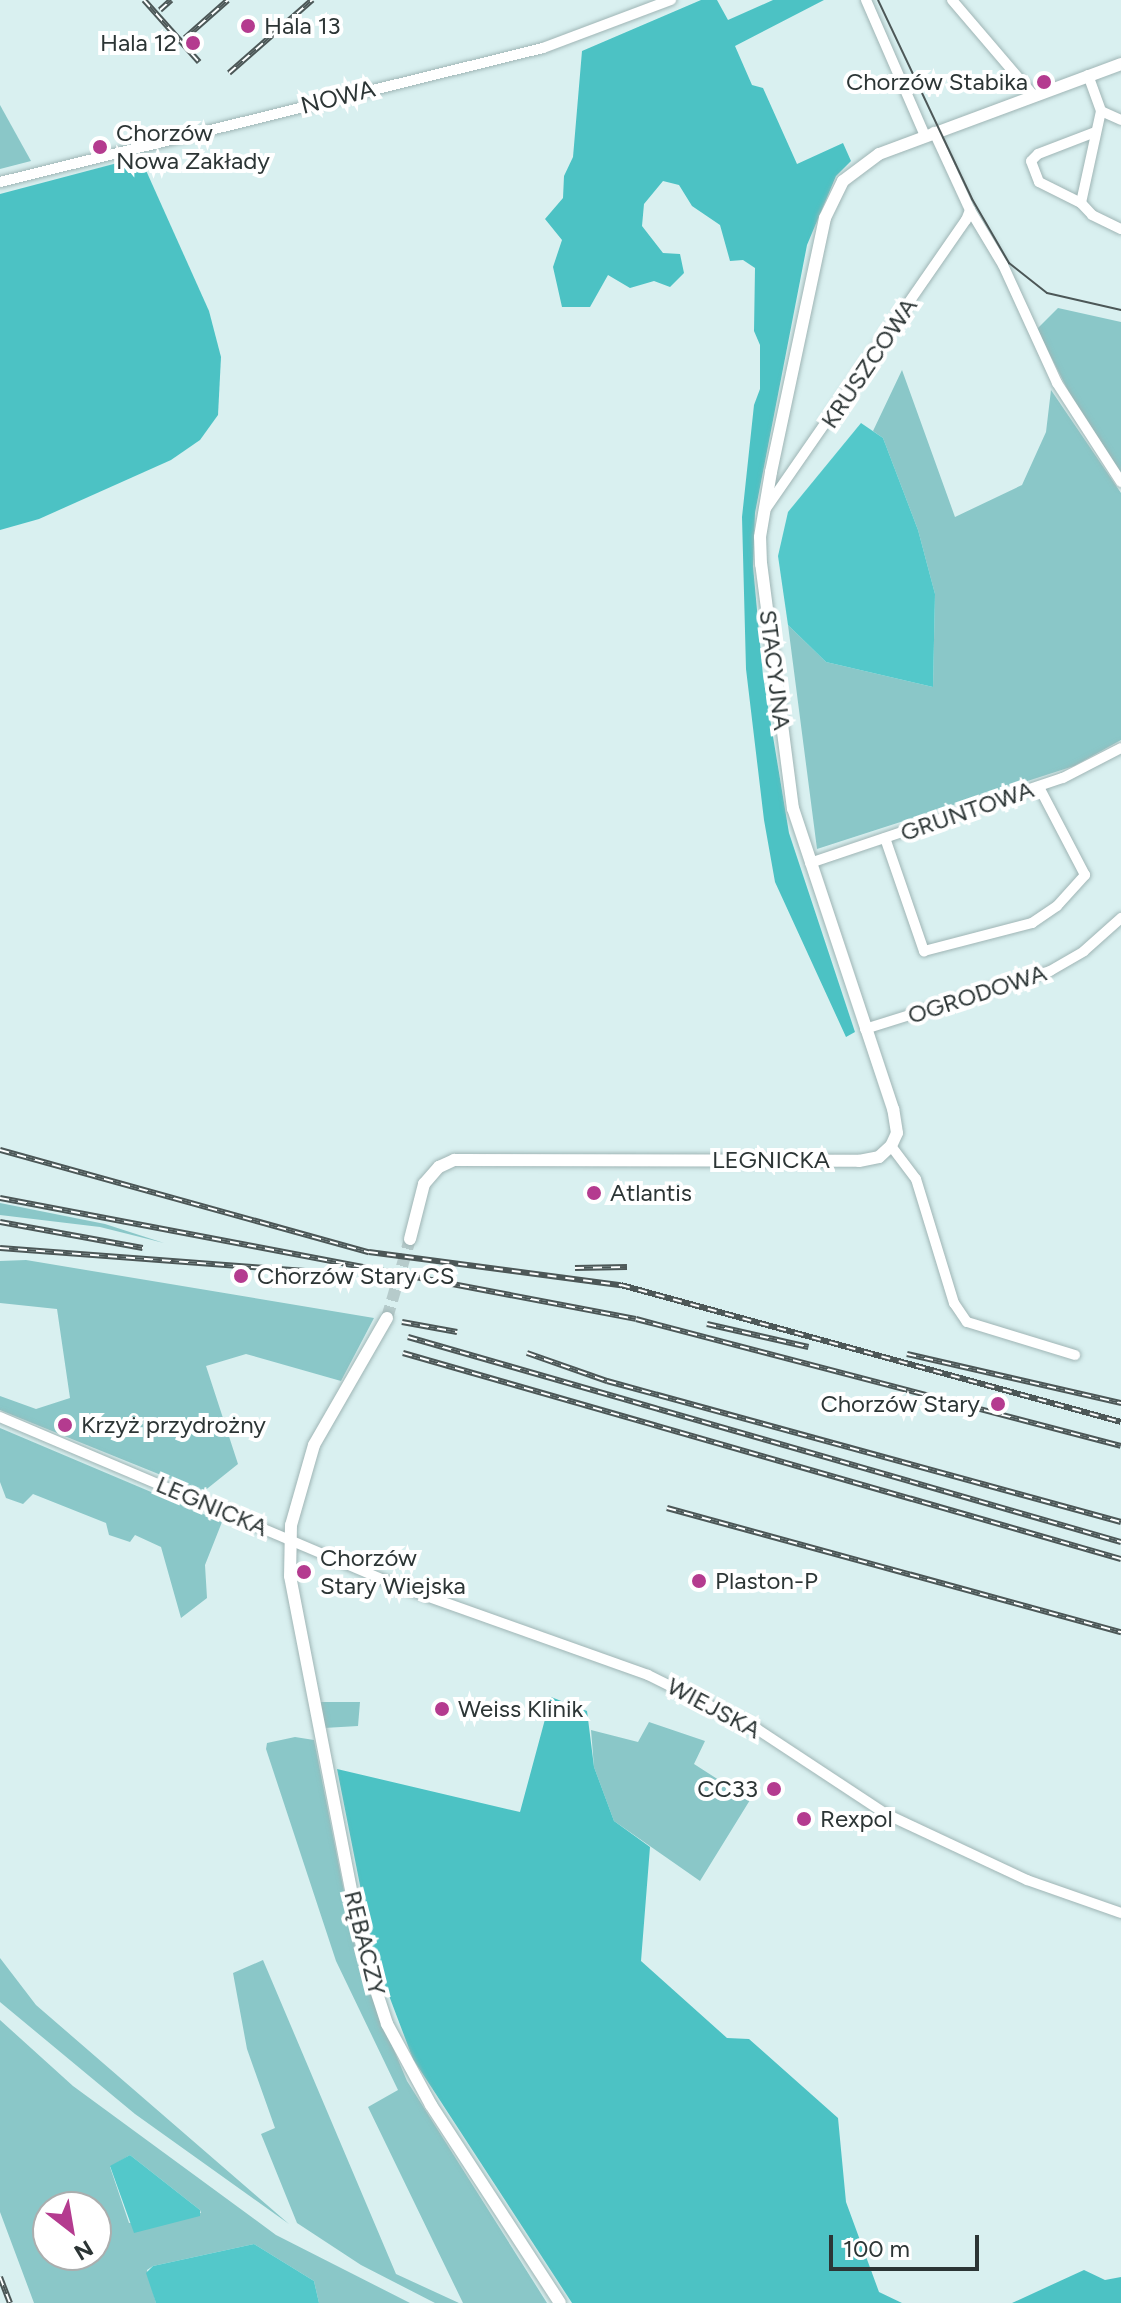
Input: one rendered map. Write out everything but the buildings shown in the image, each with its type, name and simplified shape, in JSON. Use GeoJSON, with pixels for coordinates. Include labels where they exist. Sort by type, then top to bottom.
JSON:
{"type":"FeatureCollection","features":[{"type":"Feature","properties":{"kind":"street","name":"NOWA"},"geometry":{"type":"LineString","coordinates":[[0,182],[543,48],[671,0]]}},
{"type":"Feature","properties":{"kind":"street"},"geometry":{"type":"LineString","coordinates":[[866,0],[930,134],[1003,265],[1057,383],[1121,482]]}},
{"type":"Feature","properties":{"kind":"street"},"geometry":{"type":"LineString","coordinates":[[952,0],[1033,95]]}},
{"type":"Feature","properties":{"kind":"street","name":"STACYJNA"},"geometry":{"type":"LineString","coordinates":[[891,1146],[896,1119],[793,809],[761,564],[763,512],[832,198],[866,160],[1121,64]]}},
{"type":"Feature","properties":{"kind":"street"},"geometry":{"type":"LineString","coordinates":[[1081,203],[1101,111],[1088,75]]}},
{"type":"Feature","properties":{"kind":"street"},"geometry":{"type":"LineString","coordinates":[[1101,111],[1121,120]]}},
{"type":"Feature","properties":{"kind":"street"},"geometry":{"type":"LineString","coordinates":[[1095,132],[1038,154],[1031,161],[1039,182],[1081,203],[1092,215],[1121,229]]}},
{"type":"Feature","properties":{"kind":"street","name":"KRUSZCOWA"},"geometry":{"type":"LineString","coordinates":[[763,512],[867,370],[970,210]]}},
{"type":"Feature","properties":{"kind":"street","name":"GRUNTOWA"},"geometry":{"type":"LineString","coordinates":[[810,863],[1039,787],[1121,748]]}},
{"type":"Feature","properties":{"kind":"street"},"geometry":{"type":"LineString","coordinates":[[885,838],[924,951],[1032,923],[1057,906],[1085,875],[1039,787]]}},
{"type":"Feature","properties":{"kind":"street","name":"OGRODOWA"},"geometry":{"type":"LineString","coordinates":[[865,1029],[1050,971],[1084,951],[1121,918]]}},
{"type":"Feature","properties":{"kind":"street"},"geometry":{"type":"LineString","coordinates":[[891,1146],[912,1169],[954,1303],[967,1322],[1075,1355]]}},
{"type":"Feature","properties":{"kind":"street","name":"LEGNICKA"},"geometry":{"type":"LineString","coordinates":[[410,1239],[424,1184],[439,1167],[454,1160],[859,1161],[879,1157],[891,1146]]}},
{"type":"Feature","properties":{"kind":"street","name":"LEGNICKA"},"geometry":{"type":"LineString","coordinates":[[0,1417],[289,1538],[314,1445],[387,1318]]}},
{"type":"Feature","properties":{"kind":"street","name":"WIEJSKA"},"geometry":{"type":"LineString","coordinates":[[289,1538],[398,1586],[648,1675],[757,1729],[886,1814],[1027,1880],[1121,1913]]}},
{"type":"Feature","properties":{"kind":"street","name":"RĘBACZY"},"geometry":{"type":"LineString","coordinates":[[289,1538],[289,1570],[375,1991],[431,2105],[560,2303]]}},
{"type":"Feature","properties":{"kind":"shaded area"},"geometry":{"type":"Polygon","coordinates":[[[701,0],[717,0],[728,20],[773,0],[824,0],[735,46],[752,85],[763,88],[797,164],[843,143],[851,161],[836,176],[807,245],[755,513],[753,566],[763,676],[789,833],[855,1032],[846,1037],[775,882],[764,820],[746,669],[742,517],[754,405],[760,389],[760,345],[754,331],[755,268],[743,260],[730,261],[720,225],[692,206],[679,185],[663,181],[644,204],[642,226],[663,253],[680,254],[684,273],[670,287],[654,281],[630,288],[608,275],[590,307],[562,307],[553,267],[562,240],[545,219],[563,198],[564,176],[573,157],[582,51],[701,0]]]}},
{"type":"Feature","properties":{"kind":"shaded area"},"geometry":{"type":"Polygon","coordinates":[[[0,105],[31,161],[0,169],[0,105]]]}},
{"type":"Feature","properties":{"kind":"shaded area"},"geometry":{"type":"Polygon","coordinates":[[[140,157],[209,311],[221,357],[218,415],[200,440],[171,460],[39,519],[0,530],[0,194],[140,157]]]}},
{"type":"Feature","properties":{"kind":"shaded area"},"geometry":{"type":"Polygon","coordinates":[[[1058,308],[1121,322],[1121,475],[1085,424],[1037,329],[1058,308]]]}},
{"type":"Feature","properties":{"kind":"shaded area"},"geometry":{"type":"Polygon","coordinates":[[[902,370],[955,517],[1022,485],[1046,432],[1051,390],[1121,493],[1121,740],[1074,766],[817,849],[788,625],[826,662],[933,687],[935,594],[918,530],[883,438],[873,431],[902,370]]]}},
{"type":"Feature","properties":{"kind":"shaded area"},"geometry":{"type":"Polygon","coordinates":[[[861,423],[883,438],[918,530],[935,594],[933,687],[826,662],[788,625],[778,556],[788,512],[861,423]]]}},
{"type":"Feature","properties":{"kind":"shaded area"},"geometry":{"type":"Polygon","coordinates":[[[0,1203],[105,1224],[164,1243],[100,1227],[0,1215],[0,1203]]]}},
{"type":"Feature","properties":{"kind":"shaded area"},"geometry":{"type":"Polygon","coordinates":[[[26,1260],[374,1318],[341,1381],[246,1354],[206,1366],[238,1464],[203,1492],[0,1410],[0,1396],[36,1409],[70,1398],[57,1309],[0,1303],[0,1261],[26,1260]]]}},
{"type":"Feature","properties":{"kind":"shaded area"},"geometry":{"type":"Polygon","coordinates":[[[0,1428],[222,1522],[205,1565],[207,1598],[181,1618],[161,1547],[135,1535],[130,1542],[109,1535],[106,1523],[33,1494],[23,1504],[6,1498],[0,1482],[0,1428]]]}},
{"type":"Feature","properties":{"kind":"shaded area"},"geometry":{"type":"Polygon","coordinates":[[[551,1697],[587,1711],[594,1767],[614,1821],[650,1847],[641,1961],[727,2038],[749,2039],[838,2118],[846,2202],[879,2292],[902,2303],[572,2303],[413,2059],[374,1956],[337,1769],[520,1812],[551,1697]]]}},
{"type":"Feature","properties":{"kind":"shaded area"},"geometry":{"type":"Polygon","coordinates":[[[319,1702],[360,1702],[358,1726],[324,1728],[319,1702]]]}},
{"type":"Feature","properties":{"kind":"shaded area"},"geometry":{"type":"Polygon","coordinates":[[[649,1722],[705,1741],[694,1764],[750,1800],[700,1881],[614,1821],[594,1767],[591,1730],[638,1742],[649,1722]]]}},
{"type":"Feature","properties":{"kind":"shaded area"},"geometry":{"type":"Polygon","coordinates":[[[295,1737],[314,1740],[359,1967],[407,2081],[547,2303],[463,2303],[368,2107],[398,2090],[336,1961],[266,1749],[267,1743],[295,1737]]]}},
{"type":"Feature","properties":{"kind":"shaded area"},"geometry":{"type":"Polygon","coordinates":[[[0,1958],[36,2005],[289,2224],[135,2114],[0,2002],[0,1958]]]}},
{"type":"Feature","properties":{"kind":"shaded area"},"geometry":{"type":"Polygon","coordinates":[[[263,1960],[396,2274],[459,2303],[435,2303],[361,2265],[297,2223],[261,2134],[275,2128],[247,2049],[233,1973],[263,1960]]]}},
{"type":"Feature","properties":{"kind":"shaded area"},"geometry":{"type":"Polygon","coordinates":[[[0,2020],[73,2086],[276,2235],[410,2303],[319,2303],[314,2281],[254,2244],[153,2266],[147,2270],[156,2303],[34,2303],[0,2212],[0,2020]],[[130,2155],[110,2167],[129,2223],[201,2213],[130,2155]]]}},
{"type":"Feature","properties":{"kind":"shaded area"},"geometry":{"type":"Polygon","coordinates":[[[130,2155],[200,2210],[200,2216],[134,2233],[110,2166],[130,2155]]]}},
{"type":"Feature","properties":{"kind":"shaded area"},"geometry":{"type":"Polygon","coordinates":[[[254,2244],[314,2281],[319,2303],[156,2303],[146,2273],[153,2266],[254,2244]]]}},
{"type":"Feature","properties":{"kind":"shaded area"},"geometry":{"type":"Polygon","coordinates":[[[1084,2270],[1105,2280],[1121,2277],[1121,2303],[1012,2303],[1084,2270]]]}},
{"type":"Feature","properties":{"kind":"tunnel"},"geometry":{"type":"LineString","coordinates":[[387,1318],[410,1239]]}},
{"type":"Feature","properties":{"kind":"tram line"},"geometry":{"type":"LineString","coordinates":[[878,0],[972,199],[1009,263],[1047,293],[1121,310]]}},
{"type":"Feature","properties":{"kind":"railway"},"geometry":{"type":"LineString","coordinates":[[144,0],[199,62]]}},
{"type":"Feature","properties":{"kind":"railway"},"geometry":{"type":"LineString","coordinates":[[160,10],[171,0]]}},
{"type":"Feature","properties":{"kind":"railway"},"geometry":{"type":"LineString","coordinates":[[185,38],[228,0]]}},
{"type":"Feature","properties":{"kind":"railway"},"geometry":{"type":"LineString","coordinates":[[229,73],[312,0]]}},
{"type":"Feature","properties":{"kind":"railway"},"geometry":{"type":"LineString","coordinates":[[0,1150],[369,1252],[621,1285],[1121,1422]]}},
{"type":"Feature","properties":{"kind":"railway"},"geometry":{"type":"LineString","coordinates":[[0,1198],[636,1319],[1121,1446]]}},
{"type":"Feature","properties":{"kind":"railway"},"geometry":{"type":"LineString","coordinates":[[0,1222],[143,1248]]}},
{"type":"Feature","properties":{"kind":"railway"},"geometry":{"type":"LineString","coordinates":[[0,1248],[335,1273]]}},
{"type":"Feature","properties":{"kind":"railway"},"geometry":{"type":"LineString","coordinates":[[575,1268],[627,1267]]}},
{"type":"Feature","properties":{"kind":"railway"},"geometry":{"type":"LineString","coordinates":[[402,1322],[457,1332]]}},
{"type":"Feature","properties":{"kind":"railway"},"geometry":{"type":"LineString","coordinates":[[707,1324],[808,1347]]}},
{"type":"Feature","properties":{"kind":"railway"},"geometry":{"type":"LineString","coordinates":[[408,1337],[1121,1542]]}},
{"type":"Feature","properties":{"kind":"railway"},"geometry":{"type":"LineString","coordinates":[[403,1353],[1121,1559]]}},
{"type":"Feature","properties":{"kind":"railway"},"geometry":{"type":"LineString","coordinates":[[527,1353],[607,1381],[1121,1522]]}},
{"type":"Feature","properties":{"kind":"railway"},"geometry":{"type":"LineString","coordinates":[[907,1354],[1121,1403]]}},
{"type":"Feature","properties":{"kind":"railway"},"geometry":{"type":"LineString","coordinates":[[667,1508],[1121,1632]]}},
{"type":"Feature","properties":{"kind":"railway"},"geometry":{"type":"LineString","coordinates":[[0,2277],[10,2303]]}},
{"type":"Feature","properties":{"kind":"place","name":"Hala 13"},"geometry":{"type":"Point","coordinates":[248,26]}},
{"type":"Feature","properties":{"kind":"place","name":"Hala 12"},"geometry":{"type":"Point","coordinates":[193,43]}},
{"type":"Feature","properties":{"kind":"place","name":"Chorzów Stabika"},"geometry":{"type":"Point","coordinates":[1044,82]}},
{"type":"Feature","properties":{"kind":"place","name":"Chorzów Nowa Zakłady"},"geometry":{"type":"Point","coordinates":[100,147]}},
{"type":"Feature","properties":{"kind":"place","name":"Atlantis"},"geometry":{"type":"Point","coordinates":[594,1193]}},
{"type":"Feature","properties":{"kind":"place","name":"Chorzów Stary CS"},"geometry":{"type":"Point","coordinates":[241,1276]}},
{"type":"Feature","properties":{"kind":"place","name":"Chorzów Stary"},"geometry":{"type":"Point","coordinates":[998,1404]}},
{"type":"Feature","properties":{"kind":"place","name":"Krzyż przydrożny"},"geometry":{"type":"Point","coordinates":[65,1425]}},
{"type":"Feature","properties":{"kind":"place","name":"Chorzów Stary Wiejska"},"geometry":{"type":"Point","coordinates":[304,1572]}},
{"type":"Feature","properties":{"kind":"place","name":"Plaston-P"},"geometry":{"type":"Point","coordinates":[699,1581]}},
{"type":"Feature","properties":{"kind":"place","name":"Weiss Klinik"},"geometry":{"type":"Point","coordinates":[442,1709]}},
{"type":"Feature","properties":{"kind":"place","name":"CC33"},"geometry":{"type":"Point","coordinates":[774,1789]}},
{"type":"Feature","properties":{"kind":"place","name":"Rexpol"},"geometry":{"type":"Point","coordinates":[804,1819]}}]}
